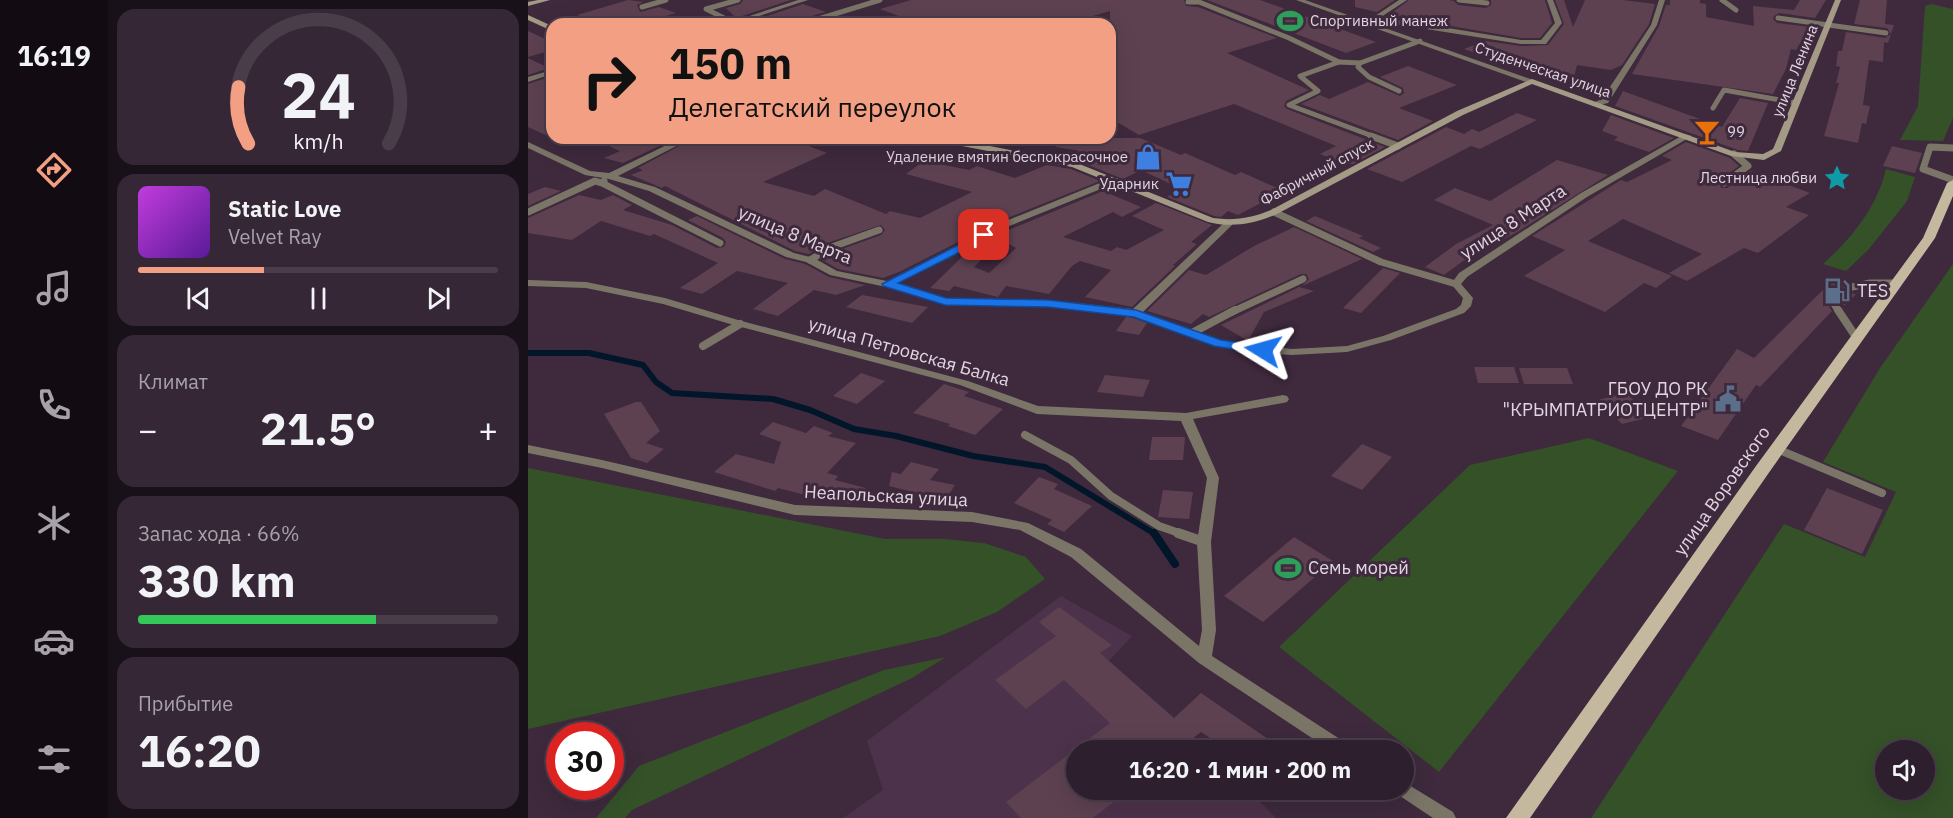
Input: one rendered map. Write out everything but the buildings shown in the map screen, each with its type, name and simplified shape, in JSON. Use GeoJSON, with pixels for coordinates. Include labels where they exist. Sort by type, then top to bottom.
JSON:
{"type":"FeatureCollection","features":[{"type":"Feature","properties":{"kind":"main road"},"geometry":{"type":"LineString","coordinates":[[528,4],[547,0]]}},
{"type":"Feature","properties":{"kind":"main road","name":"улица Ленина"},"geometry":{"type":"LineString","coordinates":[[1778,151],[1838,0]]}},
{"type":"Feature","properties":{"kind":"main road"},"geometry":{"type":"LineString","coordinates":[[528,17],[546,26]]}},
{"type":"Feature","properties":{"kind":"main road","name":"Студенческая улица"},"geometry":{"type":"LineString","coordinates":[[1532,81],[1734,154],[1764,157],[1778,151]]}},
{"type":"Feature","properties":{"kind":"main road","name":"Фабричный спуск"},"geometry":{"type":"LineString","coordinates":[[1229,223],[1253,220],[1274,212],[1460,113],[1532,81]]}},
{"type":"Feature","properties":{"kind":"main road"},"geometry":{"type":"LineString","coordinates":[[969,144],[1050,159],[1115,180],[1211,220],[1229,223]]}},
{"type":"Feature","properties":{"kind":"main road","name":"улица Воровского"},"geometry":{"type":"LineString","coordinates":[[1516,818],[1856,337],[1929,238],[1953,182]]}},
{"type":"Feature","properties":{"kind":"street"},"geometry":{"type":"LineString","coordinates":[[749,18],[805,0]]}},
{"type":"Feature","properties":{"kind":"street","name":"Студенческая улица"},"geometry":{"type":"LineString","coordinates":[[1299,0],[1532,81]]}},
{"type":"Feature","properties":{"kind":"street"},"geometry":{"type":"LineString","coordinates":[[1367,22],[1404,0]]}},
{"type":"Feature","properties":{"kind":"street"},"geometry":{"type":"LineString","coordinates":[[1375,18],[1521,42],[1543,42],[1559,24],[1550,0]]}},
{"type":"Feature","properties":{"kind":"street"},"geometry":{"type":"LineString","coordinates":[[1598,104],[1605,101],[1654,25],[1662,0]]}},
{"type":"Feature","properties":{"kind":"street"},"geometry":{"type":"LineString","coordinates":[[528,80],[546,74]]}},
{"type":"Feature","properties":{"kind":"street","name":"улица 8 Марта"},"geometry":{"type":"LineString","coordinates":[[528,145],[606,180],[652,189],[790,255],[810,260],[834,273],[888,284],[945,302],[1048,303],[1136,313],[1218,344],[1292,352],[1347,349],[1387,338],[1460,311],[1466,306],[1468,298],[1456,284],[1463,275],[1584,195],[1688,136]]}},
{"type":"Feature","properties":{"kind":"street"},"geometry":{"type":"LineString","coordinates":[[606,180],[676,144]]}},
{"type":"Feature","properties":{"kind":"street"},"geometry":{"type":"LineString","coordinates":[[888,284],[1004,225],[1115,180]]}},
{"type":"Feature","properties":{"kind":"street"},"geometry":{"type":"LineString","coordinates":[[1136,313],[1229,223]]}},
{"type":"Feature","properties":{"kind":"street","name":"улица Петровская Балка"},"geometry":{"type":"LineString","coordinates":[[528,283],[586,285],[664,301],[740,324],[964,383],[1037,410],[1186,417],[1283,399]]}},
{"type":"Feature","properties":{"kind":"street"},"geometry":{"type":"LineString","coordinates":[[1186,417],[1213,478],[1204,542],[1209,630],[1204,659]]}},
{"type":"Feature","properties":{"kind":"street","name":"Неапольская улица"},"geometry":{"type":"LineString","coordinates":[[528,449],[602,464],[795,510],[972,517],[1023,526],[1076,553],[1204,659],[1328,740]]}},
{"type":"Feature","properties":{"kind":"street"},"geometry":{"type":"LineString","coordinates":[[1414,796],[1447,818]]}},
{"type":"Feature","properties":{"kind":"lane"},"geometry":{"type":"LineString","coordinates":[[642,7],[666,0]]}},
{"type":"Feature","properties":{"kind":"lane"},"geometry":{"type":"LineString","coordinates":[[723,18],[706,9],[738,0]]}},
{"type":"Feature","properties":{"kind":"lane"},"geometry":{"type":"LineString","coordinates":[[822,18],[880,0]]}},
{"type":"Feature","properties":{"kind":"lane"},"geometry":{"type":"LineString","coordinates":[[1458,0],[1487,3]]}},
{"type":"Feature","properties":{"kind":"lane"},"geometry":{"type":"LineString","coordinates":[[1722,0],[1736,10]]}},
{"type":"Feature","properties":{"kind":"lane"},"geometry":{"type":"LineString","coordinates":[[1188,2],[1199,2],[1289,38],[1339,62]]}},
{"type":"Feature","properties":{"kind":"lane"},"geometry":{"type":"LineString","coordinates":[[1778,18],[1886,33]]}},
{"type":"Feature","properties":{"kind":"lane"},"geometry":{"type":"LineString","coordinates":[[1398,146],[1288,105],[1318,91],[1300,76],[1339,62],[1360,63],[1420,41]]}},
{"type":"Feature","properties":{"kind":"lane"},"geometry":{"type":"LineString","coordinates":[[1360,63],[1358,68],[1369,76],[1399,91]]}},
{"type":"Feature","properties":{"kind":"lane"},"geometry":{"type":"LineString","coordinates":[[1713,108],[1724,90],[1797,103]]}},
{"type":"Feature","properties":{"kind":"lane"},"geometry":{"type":"LineString","coordinates":[[1953,148],[1930,147],[1923,169],[1953,182]]}},
{"type":"Feature","properties":{"kind":"lane"},"geometry":{"type":"LineString","coordinates":[[1724,183],[1748,166],[1734,154]]}},
{"type":"Feature","properties":{"kind":"lane"},"geometry":{"type":"LineString","coordinates":[[528,212],[595,181],[606,180],[720,243]]}},
{"type":"Feature","properties":{"kind":"lane"},"geometry":{"type":"LineString","coordinates":[[1274,212],[1381,262],[1456,284]]}},
{"type":"Feature","properties":{"kind":"lane"},"geometry":{"type":"LineString","coordinates":[[810,260],[832,247],[879,230]]}},
{"type":"Feature","properties":{"kind":"lane"},"geometry":{"type":"LineString","coordinates":[[1192,333],[1254,300],[1303,279]]}},
{"type":"Feature","properties":{"kind":"lane"},"geometry":{"type":"LineString","coordinates":[[1848,288],[1896,283]]}},
{"type":"Feature","properties":{"kind":"lane"},"geometry":{"type":"LineString","coordinates":[[1834,303],[1856,337]]}},
{"type":"Feature","properties":{"kind":"lane"},"geometry":{"type":"LineString","coordinates":[[703,346],[740,324]]}},
{"type":"Feature","properties":{"kind":"lane"},"geometry":{"type":"LineString","coordinates":[[1025,435],[1071,460],[1111,496],[1160,526],[1204,542]]}},
{"type":"Feature","properties":{"kind":"lane"},"geometry":{"type":"LineString","coordinates":[[1777,450],[1882,493]]}},
{"type":"Feature","properties":{"kind":"shaded area"},"geometry":{"type":"Polygon","coordinates":[[[1061,596],[1132,636],[1109,661],[1197,740],[1066,740],[1066,800],[1258,800],[1276,818],[843,818],[883,790],[867,741],[1061,596]]]}},
{"type":"Feature","properties":{"kind":"green space"},"geometry":{"type":"Polygon","coordinates":[[[1931,4],[1953,9],[1953,118],[1943,141],[1900,140],[1918,106],[1925,6],[1931,4]]]}},
{"type":"Feature","properties":{"kind":"green space"},"geometry":{"type":"Polygon","coordinates":[[[1886,169],[1915,177],[1907,201],[1869,249],[1846,271],[1823,264],[1844,244],[1870,209],[1886,169]]]}},
{"type":"Feature","properties":{"kind":"green space"},"geometry":{"type":"Polygon","coordinates":[[[1953,264],[1953,818],[1591,818],[1784,524],[1865,557],[1896,492],[1823,462],[1880,368],[1953,264]]]}},
{"type":"Feature","properties":{"kind":"green space"},"geometry":{"type":"Polygon","coordinates":[[[1589,438],[1678,471],[1439,772],[1414,752],[1414,740],[1398,740],[1279,647],[1470,465],[1589,438]]]}},
{"type":"Feature","properties":{"kind":"green space"},"geometry":{"type":"Polygon","coordinates":[[[528,468],[885,539],[945,539],[984,543],[1026,557],[1045,579],[997,612],[940,636],[559,722],[546,722],[546,725],[528,729],[528,468]]]}},
{"type":"Feature","properties":{"kind":"green space"},"geometry":{"type":"Polygon","coordinates":[[[946,657],[912,678],[632,810],[625,818],[596,818],[611,800],[624,800],[624,784],[639,766],[884,670],[946,657]]]}},
{"type":"Feature","properties":{"kind":"waterway"},"geometry":{"type":"LineString","coordinates":[[528,353],[589,353],[643,365],[656,382],[672,393],[773,399],[810,410],[854,429],[896,436],[973,456],[1045,467],[1154,534]]}},
{"type":"Feature","properties":{"kind":"waterway"},"geometry":{"type":"LineString","coordinates":[[1154,534],[1175,564]]}},
{"type":"Feature","properties":{"kind":"place","name":"Спортивный манеж"},"geometry":{"type":"Point","coordinates":[1290,21]}},
{"type":"Feature","properties":{"kind":"place","name":"99"},"geometry":{"type":"Point","coordinates":[1707,132]}},
{"type":"Feature","properties":{"kind":"place","name":"Удаление вмятин беспокрасочное"},"geometry":{"type":"Point","coordinates":[1148,157]}},
{"type":"Feature","properties":{"kind":"place","name":"Лестница любви"},"geometry":{"type":"Point","coordinates":[1837,178]}},
{"type":"Feature","properties":{"kind":"place","name":"Ударник"},"geometry":{"type":"Point","coordinates":[1179,184]}},
{"type":"Feature","properties":{"kind":"place","name":"TES"},"geometry":{"type":"Point","coordinates":[1837,291]}},
{"type":"Feature","properties":{"kind":"place","name":"ГБОУ ДО РК \"КРЫМПАТРИОТЦЕНТР\""},"geometry":{"type":"Point","coordinates":[1728,399]}},
{"type":"Feature","properties":{"kind":"place","name":"Семь морей"},"geometry":{"type":"Point","coordinates":[1288,568]}},
{"type":"Feature","properties":{"kind":"route"},"geometry":{"type":"LineString","coordinates":[[984,235],[888,284],[945,302],[1048,303],[1136,313],[1218,344],[1263,350]]}}]}
